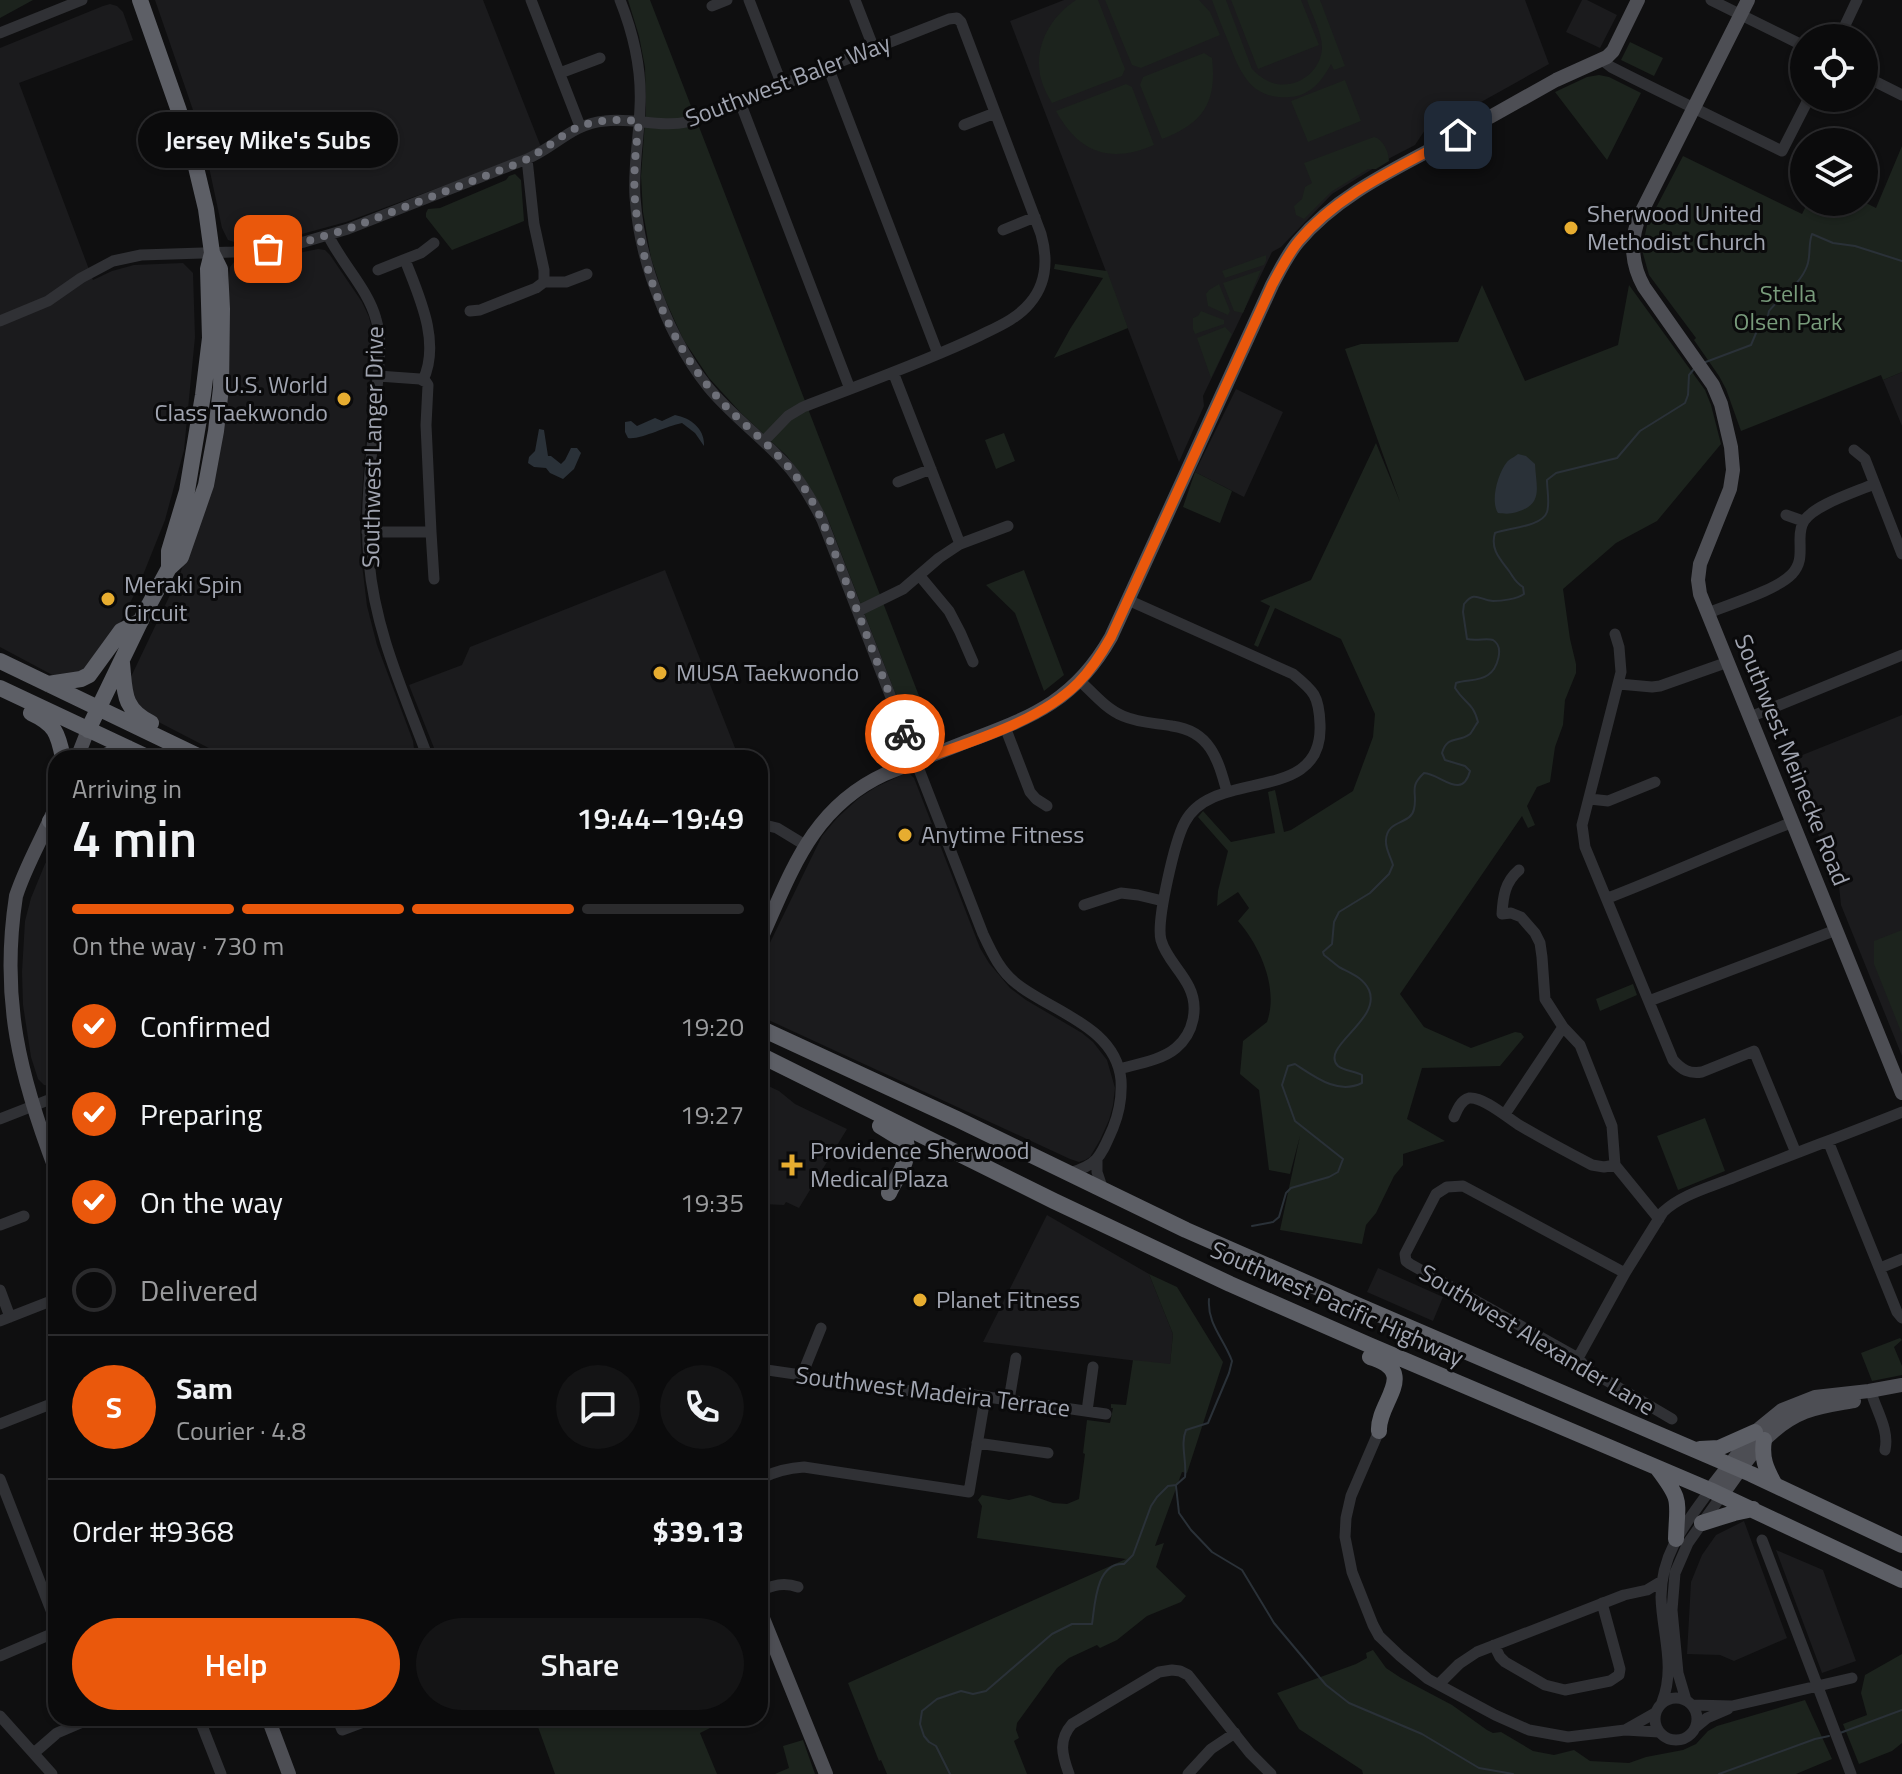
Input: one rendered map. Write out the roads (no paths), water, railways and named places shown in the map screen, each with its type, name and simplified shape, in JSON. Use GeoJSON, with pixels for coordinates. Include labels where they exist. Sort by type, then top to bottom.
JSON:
{"type":"FeatureCollection","features":[{"type":"Feature","properties":{"kind":"highway"},"geometry":{"type":"LineString","coordinates":[[88,730],[169,568],[181,557],[208,478],[220,409],[220,269],[212,253],[192,150],[140,0]]}},
{"type":"Feature","properties":{"kind":"highway"},"geometry":{"type":"LineString","coordinates":[[169,568],[169,551],[187,491],[210,338],[208,269],[212,253]]}},
{"type":"Feature","properties":{"kind":"highway"},"geometry":{"type":"LineString","coordinates":[[201,402],[205,413],[206,441],[203,461],[208,478]]}},
{"type":"Feature","properties":{"kind":"highway"},"geometry":{"type":"LineString","coordinates":[[48,684],[89,675],[121,631],[141,621]]}},
{"type":"Feature","properties":{"kind":"highway"},"geometry":{"type":"LineString","coordinates":[[0,661],[186,750]]}},
{"type":"Feature","properties":{"kind":"highway"},"geometry":{"type":"LineString","coordinates":[[122,661],[127,702],[133,712],[205,750]]}},
{"type":"Feature","properties":{"kind":"highway"},"geometry":{"type":"LineString","coordinates":[[0,688],[132,750]]}},
{"type":"Feature","properties":{"kind":"highway"},"geometry":{"type":"LineString","coordinates":[[0,700],[49,723],[56,731],[61,750]]}},
{"type":"Feature","properties":{"kind":"highway"},"geometry":{"type":"LineString","coordinates":[[122,750],[128,748]]}},
{"type":"Feature","properties":{"kind":"highway","name":"Southwest Pacific Highway"},"geometry":{"type":"LineString","coordinates":[[768,1032],[1285,1274],[1735,1467],[1902,1545]]}},
{"type":"Feature","properties":{"kind":"highway","name":"Southwest Pacific Highway"},"geometry":{"type":"LineString","coordinates":[[768,1059],[1178,1260],[1342,1334],[1753,1509],[1902,1580]]}},
{"type":"Feature","properties":{"kind":"highway"},"geometry":{"type":"LineString","coordinates":[[871,1112],[876,1124],[902,1139],[907,1146],[907,1157],[889,1193]]}},
{"type":"Feature","properties":{"kind":"highway"},"geometry":{"type":"LineString","coordinates":[[1342,1334],[1367,1356],[1388,1365],[1394,1375],[1394,1389],[1379,1431],[1385,1429],[1408,1380],[1429,1371]]}},
{"type":"Feature","properties":{"kind":"highway"},"geometry":{"type":"LineString","coordinates":[[1694,1449],[1719,1448],[1760,1436],[1763,1462],[1775,1485]]}},
{"type":"Feature","properties":{"kind":"highway"},"geometry":{"type":"LineString","coordinates":[[1657,1468],[1677,1496],[1676,1539]]}},
{"type":"Feature","properties":{"kind":"highway"},"geometry":{"type":"LineString","coordinates":[[1702,1523],[1753,1509]]}},
{"type":"Feature","properties":{"kind":"main road"},"geometry":{"type":"LineString","coordinates":[[768,924],[805,845],[830,813],[854,792],[879,777],[1042,711],[1080,681],[1106,647],[1272,285],[1284,261],[1304,236],[1338,204],[1363,188],[1462,136],[1462,127],[1482,116],[1488,121],[1556,80],[1602,60],[1613,51],[1638,0]]}},
{"type":"Feature","properties":{"kind":"main road","name":"Southwest Meinecke Road"},"geometry":{"type":"LineString","coordinates":[[1748,0],[1640,215],[1634,233],[1634,261],[1641,282],[1718,395],[1729,440],[1733,470],[1730,489],[1702,558],[1698,573],[1700,594],[1902,1093]]}},
{"type":"Feature","properties":{"kind":"main road"},"geometry":{"type":"LineString","coordinates":[[80,750],[88,730]]}},
{"type":"Feature","properties":{"kind":"main road"},"geometry":{"type":"LineString","coordinates":[[48,827],[21,882],[11,914],[5,952],[4,991],[12,1048],[48,1151]]}},
{"type":"Feature","properties":{"kind":"main road"},"geometry":{"type":"LineString","coordinates":[[1716,1493],[1776,1414],[1815,1397],[1902,1385]]}},
{"type":"Feature","properties":{"kind":"main road"},"geometry":{"type":"LineString","coordinates":[[1760,1436],[1808,1411],[1902,1393]]}},
{"type":"Feature","properties":{"kind":"main road"},"geometry":{"type":"LineString","coordinates":[[768,1631],[826,1774]]}},
{"type":"Feature","properties":{"kind":"main road"},"geometry":{"type":"LineString","coordinates":[[271,1726],[289,1774]]}},
{"type":"Feature","properties":{"kind":"street"},"geometry":{"type":"LineString","coordinates":[[0,33],[82,0]]}},
{"type":"Feature","properties":{"kind":"street"},"geometry":{"type":"LineString","coordinates":[[531,0],[580,126]]}},
{"type":"Feature","properties":{"kind":"street"},"geometry":{"type":"LineString","coordinates":[[620,0],[638,59],[636,208],[643,251],[657,295],[673,332],[707,386],[794,473],[814,503],[995,960],[1015,983],[1097,1034],[1113,1054],[1119,1069],[1120,1105],[1097,1160],[1103,1190]]}},
{"type":"Feature","properties":{"kind":"street"},"geometry":{"type":"LineString","coordinates":[[712,6],[727,0]]}},
{"type":"Feature","properties":{"kind":"street"},"geometry":{"type":"LineString","coordinates":[[749,0],[782,85]]}},
{"type":"Feature","properties":{"kind":"street"},"geometry":{"type":"LineString","coordinates":[[855,0],[874,49]]}},
{"type":"Feature","properties":{"kind":"street"},"geometry":{"type":"LineString","coordinates":[[1711,0],[1790,39]]}},
{"type":"Feature","properties":{"kind":"street"},"geometry":{"type":"LineString","coordinates":[[1846,24],[1857,0]]}},
{"type":"Feature","properties":{"kind":"street","name":"Southwest Baler Way"},"geometry":{"type":"LineString","coordinates":[[0,321],[48,301],[113,261],[141,255],[280,247],[328,235],[527,159],[580,126],[603,121],[682,123],[957,18],[1035,217],[1046,256],[1043,280],[1035,297],[1023,311],[1007,322],[938,354],[793,412],[764,441]]}},
{"type":"Feature","properties":{"kind":"street"},"geometry":{"type":"LineString","coordinates":[[560,73],[600,58]]}},
{"type":"Feature","properties":{"kind":"street"},"geometry":{"type":"LineString","coordinates":[[1602,60],[1782,151],[1802,112]]}},
{"type":"Feature","properties":{"kind":"street"},"geometry":{"type":"LineString","coordinates":[[828,67],[938,354]]}},
{"type":"Feature","properties":{"kind":"street"},"geometry":{"type":"LineString","coordinates":[[1878,83],[1902,95]]}},
{"type":"Feature","properties":{"kind":"street"},"geometry":{"type":"LineString","coordinates":[[740,102],[850,389]]}},
{"type":"Feature","properties":{"kind":"street"},"geometry":{"type":"LineString","coordinates":[[964,125],[995,113]]}},
{"type":"Feature","properties":{"kind":"street"},"geometry":{"type":"LineString","coordinates":[[527,159],[544,282]]}},
{"type":"Feature","properties":{"kind":"street"},"geometry":{"type":"LineString","coordinates":[[1003,230],[1035,217]]}},
{"type":"Feature","properties":{"kind":"street","name":"Southwest Langer Drive"},"geometry":{"type":"LineString","coordinates":[[328,235],[368,297],[380,341],[367,532],[372,588],[390,662],[425,750]]}},
{"type":"Feature","properties":{"kind":"street"},"geometry":{"type":"LineString","coordinates":[[378,270],[421,253],[434,243]]}},
{"type":"Feature","properties":{"kind":"street"},"geometry":{"type":"LineString","coordinates":[[405,260],[428,330],[427,372],[423,380]]}},
{"type":"Feature","properties":{"kind":"street"},"geometry":{"type":"LineString","coordinates":[[470,311],[536,288],[544,282],[566,282],[587,274]]}},
{"type":"Feature","properties":{"kind":"street"},"geometry":{"type":"LineString","coordinates":[[893,372],[960,544]]}},
{"type":"Feature","properties":{"kind":"street"},"geometry":{"type":"LineString","coordinates":[[378,376],[423,380],[428,385],[426,425],[434,579]]}},
{"type":"Feature","properties":{"kind":"street"},"geometry":{"type":"LineString","coordinates":[[1854,450],[1865,459],[1902,554]]}},
{"type":"Feature","properties":{"kind":"street"},"geometry":{"type":"LineString","coordinates":[[898,482],[931,469]]}},
{"type":"Feature","properties":{"kind":"street"},"geometry":{"type":"LineString","coordinates":[[1708,613],[1788,578],[1798,567],[1803,521],[1819,508],[1874,484]]}},
{"type":"Feature","properties":{"kind":"street"},"geometry":{"type":"LineString","coordinates":[[1786,515],[1803,521]]}},
{"type":"Feature","properties":{"kind":"street"},"geometry":{"type":"LineString","coordinates":[[858,611],[903,589],[960,544],[1008,526]]}},
{"type":"Feature","properties":{"kind":"street"},"geometry":{"type":"LineString","coordinates":[[367,532],[431,532]]}},
{"type":"Feature","properties":{"kind":"street"},"geometry":{"type":"LineString","coordinates":[[919,575],[949,611],[973,662]]}},
{"type":"Feature","properties":{"kind":"street"},"geometry":{"type":"LineString","coordinates":[[1119,1069],[1177,1047],[1194,1019],[1191,989],[1165,952],[1160,936],[1163,901],[1187,817],[1198,804],[1227,792],[1283,779],[1300,771],[1315,755],[1321,739],[1320,705],[1308,686],[1293,674],[1128,600]]}},
{"type":"Feature","properties":{"kind":"street"},"geometry":{"type":"LineString","coordinates":[[1615,634],[1621,659],[1619,684],[1582,825],[1585,847],[1673,1060],[1687,1072],[1702,1072],[1754,1051],[1796,1153]]}},
{"type":"Feature","properties":{"kind":"street"},"geometry":{"type":"LineString","coordinates":[[1750,717],[1902,655]]}},
{"type":"Feature","properties":{"kind":"street"},"geometry":{"type":"LineString","coordinates":[[1619,684],[1660,686],[1728,662]]}},
{"type":"Feature","properties":{"kind":"street"},"geometry":{"type":"LineString","coordinates":[[1080,681],[1113,711],[1123,716],[1187,729],[1204,740],[1217,760],[1227,792]]}},
{"type":"Feature","properties":{"kind":"street"},"geometry":{"type":"LineString","coordinates":[[1005,727],[1030,792],[1047,806]]}},
{"type":"Feature","properties":{"kind":"street"},"geometry":{"type":"LineString","coordinates":[[1590,799],[1608,801],[1655,782]]}},
{"type":"Feature","properties":{"kind":"street"},"geometry":{"type":"LineString","coordinates":[[1608,898],[1793,822]]}},
{"type":"Feature","properties":{"kind":"street"},"geometry":{"type":"LineString","coordinates":[[768,826],[805,845]]}},
{"type":"Feature","properties":{"kind":"street"},"geometry":{"type":"LineString","coordinates":[[1519,870],[1507,884],[1502,914],[1521,917],[1535,933],[1540,943],[1545,999],[1563,1027],[1580,1045],[1609,1117],[1614,1136],[1615,1165],[1659,1219]]}},
{"type":"Feature","properties":{"kind":"street"},"geometry":{"type":"LineString","coordinates":[[1084,905],[1121,893],[1163,901]]}},
{"type":"Feature","properties":{"kind":"street"},"geometry":{"type":"LineString","coordinates":[[1649,1001],[1836,930]]}},
{"type":"Feature","properties":{"kind":"street"},"geometry":{"type":"LineString","coordinates":[[1505,1114],[1563,1027]]}},
{"type":"Feature","properties":{"kind":"street"},"geometry":{"type":"LineString","coordinates":[[1454,1117],[1461,1103],[1472,1098],[1592,1165],[1615,1165]]}},
{"type":"Feature","properties":{"kind":"street"},"geometry":{"type":"LineString","coordinates":[[0,1119],[48,1100]]}},
{"type":"Feature","properties":{"kind":"street"},"geometry":{"type":"LineString","coordinates":[[1578,1358],[1663,1212],[1675,1203],[1902,1112]]}},
{"type":"Feature","properties":{"kind":"street"},"geometry":{"type":"LineString","coordinates":[[1828,1141],[1902,1318]]}},
{"type":"Feature","properties":{"kind":"street"},"geometry":{"type":"LineString","coordinates":[[1068,1173],[1088,1167],[1097,1160]]}},
{"type":"Feature","properties":{"kind":"street","name":"Southwest Alexander Lane"},"geometry":{"type":"LineString","coordinates":[[1625,1273],[1463,1186],[1447,1187],[1436,1194],[1405,1258],[1410,1264],[1578,1358],[1587,1369],[1672,1419]]}},
{"type":"Feature","properties":{"kind":"street"},"geometry":{"type":"LineString","coordinates":[[0,1225],[24,1216]]}},
{"type":"Feature","properties":{"kind":"street"},"geometry":{"type":"LineString","coordinates":[[1880,1268],[1902,1259]]}},
{"type":"Feature","properties":{"kind":"street"},"geometry":{"type":"LineString","coordinates":[[0,1290],[5,1319],[48,1302]]}},
{"type":"Feature","properties":{"kind":"street"},"geometry":{"type":"LineString","coordinates":[[802,1375],[821,1328]]}},
{"type":"Feature","properties":{"kind":"street"},"geometry":{"type":"LineString","coordinates":[[1009,1400],[1016,1358]]}},
{"type":"Feature","properties":{"kind":"street"},"geometry":{"type":"LineString","coordinates":[[1087,1411],[1093,1367]]}},
{"type":"Feature","properties":{"kind":"street","name":"Southwest Madeira Terrace"},"geometry":{"type":"LineString","coordinates":[[768,1370],[932,1394],[967,1394],[1106,1414]]}},
{"type":"Feature","properties":{"kind":"street"},"geometry":{"type":"LineString","coordinates":[[768,1475],[804,1467],[969,1492],[985,1398]]}},
{"type":"Feature","properties":{"kind":"street"},"geometry":{"type":"LineString","coordinates":[[1873,1398],[1886,1434],[1885,1450]]}},
{"type":"Feature","properties":{"kind":"street"},"geometry":{"type":"LineString","coordinates":[[0,1424],[48,1405]]}},
{"type":"Feature","properties":{"kind":"street"},"geometry":{"type":"LineString","coordinates":[[1379,1431],[1349,1502],[1346,1523],[1348,1556],[1379,1636],[1428,1679],[1529,1730],[1568,1737],[1625,1730],[1659,1732],[1670,1739],[1682,1739],[1707,1718],[1732,1706]]}},
{"type":"Feature","properties":{"kind":"street"},"geometry":{"type":"LineString","coordinates":[[977,1443],[1048,1453]]}},
{"type":"Feature","properties":{"kind":"street"},"geometry":{"type":"LineString","coordinates":[[0,1479],[48,1602]]}},
{"type":"Feature","properties":{"kind":"street"},"geometry":{"type":"LineString","coordinates":[[1625,1730],[1655,1713],[1662,1702],[1669,1679],[1662,1601],[1667,1559],[1676,1539],[1716,1493]]}},
{"type":"Feature","properties":{"kind":"street"},"geometry":{"type":"LineString","coordinates":[[1696,1727],[1696,1713],[1682,1692],[1678,1673],[1672,1599],[1678,1564],[1716,1493]]}},
{"type":"Feature","properties":{"kind":"street"},"geometry":{"type":"LineString","coordinates":[[1762,1540],[1851,1774]]}},
{"type":"Feature","properties":{"kind":"street"},"geometry":{"type":"LineString","coordinates":[[1439,1684],[1464,1659],[1494,1645],[1602,1603],[1647,1590],[1662,1581]]}},
{"type":"Feature","properties":{"kind":"street"},"geometry":{"type":"LineString","coordinates":[[768,1588],[777,1584],[798,1587]]}},
{"type":"Feature","properties":{"kind":"street"},"geometry":{"type":"LineString","coordinates":[[1647,1590],[1662,1601]]}},
{"type":"Feature","properties":{"kind":"street"},"geometry":{"type":"LineString","coordinates":[[1494,1645],[1505,1662],[1555,1689],[1569,1690],[1610,1681],[1619,1675],[1620,1669],[1602,1603]]}},
{"type":"Feature","properties":{"kind":"street"},"geometry":{"type":"LineString","coordinates":[[0,1656],[48,1635]]}},
{"type":"Feature","properties":{"kind":"street"},"geometry":{"type":"LineString","coordinates":[[1069,1774],[1062,1750],[1065,1731],[1154,1675],[1172,1670],[1188,1675],[1259,1764],[1271,1774]]}},
{"type":"Feature","properties":{"kind":"street"},"geometry":{"type":"LineString","coordinates":[[1662,1702],[1674,1698],[1732,1706],[1852,1678]]}},
{"type":"Feature","properties":{"kind":"street"},"geometry":{"type":"LineString","coordinates":[[1655,1713],[1659,1732]]}},
{"type":"Feature","properties":{"kind":"street"},"geometry":{"type":"LineString","coordinates":[[0,1716],[52,1774]]}},
{"type":"Feature","properties":{"kind":"street"},"geometry":{"type":"LineString","coordinates":[[34,1753],[57,1733],[73,1726]]}},
{"type":"Feature","properties":{"kind":"street"},"geometry":{"type":"LineString","coordinates":[[202,1726],[221,1774]]}},
{"type":"Feature","properties":{"kind":"street"},"geometry":{"type":"LineString","coordinates":[[1188,1774],[1211,1749],[1235,1733]]}},
{"type":"Feature","properties":{"kind":"waterway"},"geometry":{"type":"LineString","coordinates":[[1703,363],[1751,345],[1769,311],[1804,273],[1812,234],[1833,243],[1855,246],[1902,261]]}},
{"type":"Feature","properties":{"kind":"waterway"},"geometry":{"type":"LineString","coordinates":[[1252,1226],[1273,1222],[1279,1217],[1286,1193],[1291,1188],[1338,1172],[1343,1159],[1295,1121],[1282,1085],[1288,1066],[1295,1064],[1336,1086],[1362,1083],[1362,1075],[1340,1068],[1334,1059],[1337,1050],[1367,1012],[1371,1001],[1369,990],[1360,979],[1339,967],[1323,952],[1332,944],[1334,922],[1339,912],[1370,893],[1389,874],[1393,865],[1386,847],[1387,833],[1412,814],[1419,778],[1424,773],[1431,774],[1456,785],[1462,784],[1470,771],[1465,766],[1445,760],[1442,753],[1450,741],[1466,737],[1478,722],[1471,707],[1455,688],[1456,683],[1488,675],[1497,663],[1499,648],[1493,640],[1467,639],[1464,604],[1471,597],[1497,601],[1524,594],[1523,587],[1497,554],[1495,533],[1532,524],[1544,517],[1548,505],[1547,480],[1556,473],[1617,458],[1640,431],[1685,403],[1689,375],[1694,369]]}},
{"type":"Feature","properties":{"kind":"waterway"},"geometry":{"type":"LineString","coordinates":[[950,1774],[936,1746],[924,1736],[920,1724],[922,1711],[937,1699],[961,1691],[973,1694],[986,1691],[1052,1634],[1072,1624],[1092,1624],[1102,1577],[1133,1555],[1151,1506],[1168,1486],[1176,1485],[1185,1477],[1186,1430],[1208,1423],[1232,1361],[1213,1324],[1209,1299]]}},
{"type":"Feature","properties":{"kind":"waterway"},"geometry":{"type":"LineString","coordinates":[[1176,1486],[1179,1513],[1191,1530],[1212,1552],[1242,1570],[1274,1623],[1326,1685],[1349,1703],[1422,1734],[1479,1768],[1513,1774]]}},
{"type":"Feature","properties":{"kind":"waterway"},"geometry":{"type":"LineString","coordinates":[[1840,1733],[1902,1710]]}},
{"type":"Feature","properties":{"kind":"waterway"},"geometry":{"type":"LineString","coordinates":[[1719,1774],[1829,1736]]}},
{"type":"Feature","properties":{"kind":"place","name":"Sherwood United Methodist Church"},"geometry":{"type":"Point","coordinates":[1571,228]}},
{"type":"Feature","properties":{"kind":"place","name":"Jersey Mike's Subs"},"geometry":{"type":"Point","coordinates":[268,249]}},
{"type":"Feature","properties":{"kind":"place","name":"U.S. World Class Taekwondo"},"geometry":{"type":"Point","coordinates":[344,399]}},
{"type":"Feature","properties":{"kind":"place","name":"Meraki Spin Circuit"},"geometry":{"type":"Point","coordinates":[108,599]}},
{"type":"Feature","properties":{"kind":"place","name":"MUSA Taekwondo"},"geometry":{"type":"Point","coordinates":[660,673]}},
{"type":"Feature","properties":{"kind":"place","name":"Anytime Fitness"},"geometry":{"type":"Point","coordinates":[905,835]}},
{"type":"Feature","properties":{"kind":"place","name":"Providence Sherwood Medical Plaza"},"geometry":{"type":"Point","coordinates":[792,1165]}},
{"type":"Feature","properties":{"kind":"place","name":"Planet Fitness"},"geometry":{"type":"Point","coordinates":[920,1300]}},
{"type":"Feature","properties":{"kind":"park label","name":"Stella Olsen Park"},"geometry":{"type":"Point","coordinates":[1788,308]}}]}
